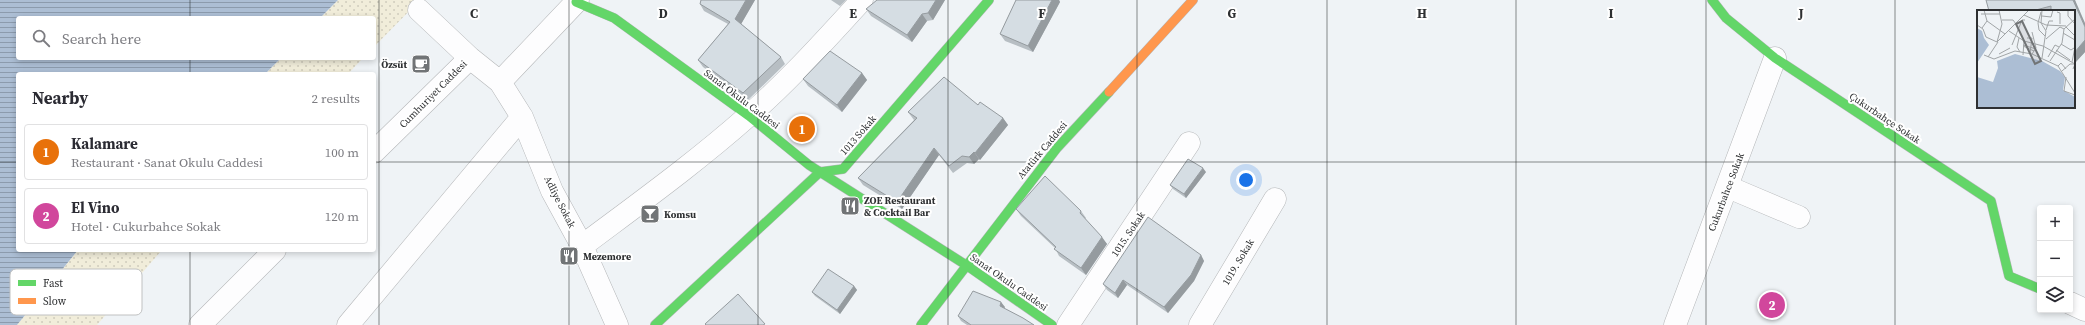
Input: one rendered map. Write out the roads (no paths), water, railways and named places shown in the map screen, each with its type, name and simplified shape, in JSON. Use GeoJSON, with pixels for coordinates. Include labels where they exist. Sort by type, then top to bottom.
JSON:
{"type":"FeatureCollection","features":[{"type":"Feature","properties":{"kind":"street"},"geometry":{"type":"LineString","coordinates":[[582,246],[714,145],[749,116],[805,62],[862,0]]}},
{"type":"Feature","properties":{"kind":"street","name":"1013 Sokak"},"geometry":{"type":"LineString","coordinates":[[820,172],[843,169],[989,0]]}},
{"type":"Feature","properties":{"kind":"street","name":"Atatürk Caddesi"},"geometry":{"type":"LineString","coordinates":[[921,325],[966,264],[1057,148],[1193,0]]}},
{"type":"Feature","properties":{"kind":"street","name":"Çukurbahçe Sokak"},"geometry":{"type":"LineString","coordinates":[[1712,0],[1726,18],[1775,58],[1991,201],[2009,276],[2037,288]]}},
{"type":"Feature","properties":{"kind":"street"},"geometry":{"type":"LineString","coordinates":[[500,82],[577,1]]}},
{"type":"Feature","properties":{"kind":"street","name":"Sanat Okulu Caddesi"},"geometry":{"type":"LineString","coordinates":[[577,1],[614,18],[749,116],[820,172],[966,264],[1052,325]]}},
{"type":"Feature","properties":{"kind":"street"},"geometry":{"type":"LineString","coordinates":[[419,10],[470,58]]}},
{"type":"Feature","properties":{"kind":"street","name":"Cumhuriyet Caddesi"},"geometry":{"type":"LineString","coordinates":[[376,150],[470,58],[500,82]]}},
{"type":"Feature","properties":{"kind":"street","name":"Cukurbahce Sokak"},"geometry":{"type":"LineString","coordinates":[[1675,325],[1728,187],[1775,58]]}},
{"type":"Feature","properties":{"kind":"street","name":"Adliye Sokak"},"geometry":{"type":"LineString","coordinates":[[500,82],[522,117],[552,191],[582,246],[617,325]]}},
{"type":"Feature","properties":{"kind":"street"},"geometry":{"type":"LineString","coordinates":[[348,325],[522,117]]}},
{"type":"Feature","properties":{"kind":"street","name":"1015. Sokak"},"geometry":{"type":"LineString","coordinates":[[1068,325],[1189,143]]}},
{"type":"Feature","properties":{"kind":"street"},"geometry":{"type":"LineString","coordinates":[[655,325],[820,172]]}},
{"type":"Feature","properties":{"kind":"street"},"geometry":{"type":"LineString","coordinates":[[1728,187],[1799,217]]}},
{"type":"Feature","properties":{"kind":"street","name":"1019. Sokak"},"geometry":{"type":"LineString","coordinates":[[1200,325],[1275,199]]}},
{"type":"Feature","properties":{"kind":"street"},"geometry":{"type":"LineString","coordinates":[[200,325],[273,252]]}},
{"type":"Feature","properties":{"kind":"street"},"geometry":{"type":"LineString","coordinates":[[2073,304],[2085,310]]}},
{"type":"Feature","properties":{"kind":"water"},"geometry":{"type":"Polygon","coordinates":[[[0,0],[338,0],[322,16],[16,16],[16,60],[279,60],[267,72],[16,72],[16,252],[76,252],[63,269],[10,269],[10,315],[25,315],[17,325],[0,325],[0,0]]]}},
{"type":"Feature","properties":{"kind":"place","name":"Özsüt"},"geometry":{"type":"Point","coordinates":[421,64]}},
{"type":"Feature","properties":{"kind":"place","name":"Kalamare"},"geometry":{"type":"Point","coordinates":[802,129]}},
{"type":"Feature","properties":{"kind":"place","name":"ZOE Restaurant & Cocktail Bar"},"geometry":{"type":"Point","coordinates":[850,206]}},
{"type":"Feature","properties":{"kind":"place","name":"Komsu"},"geometry":{"type":"Point","coordinates":[650,214]}},
{"type":"Feature","properties":{"kind":"place","name":"Mezemore"},"geometry":{"type":"Point","coordinates":[569,256]}},
{"type":"Feature","properties":{"kind":"place","name":"El Vino"},"geometry":{"type":"Point","coordinates":[1772,305]}}]}
